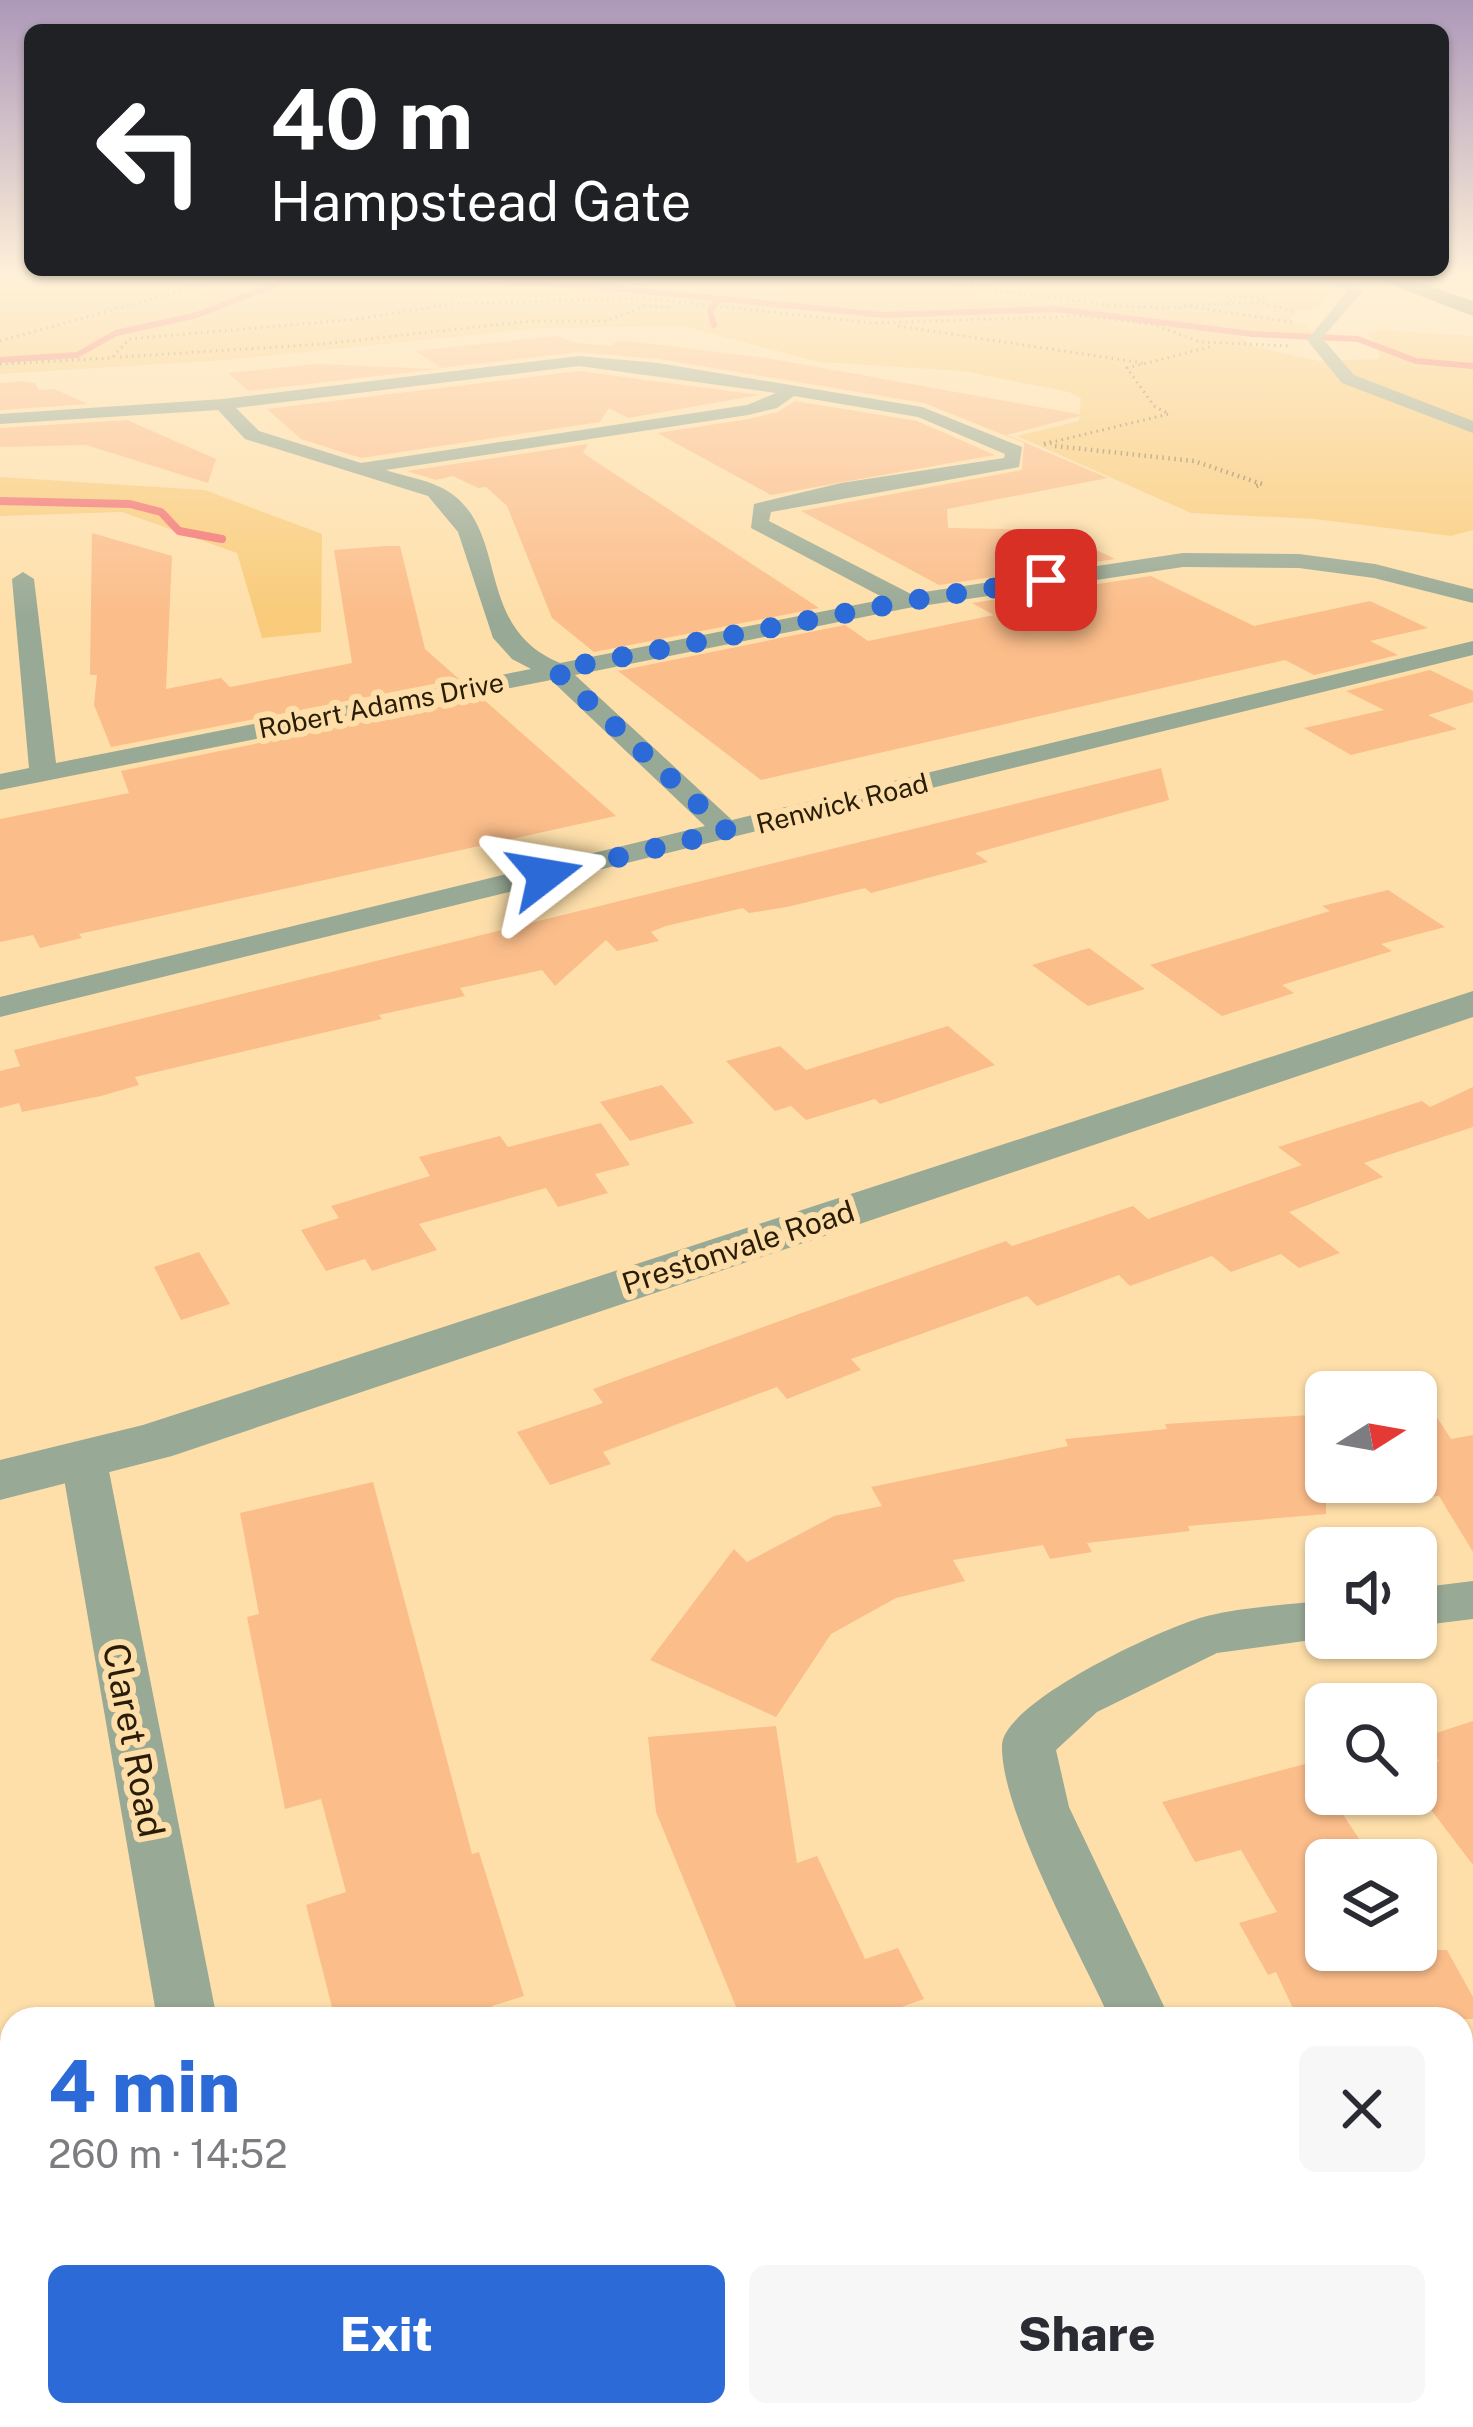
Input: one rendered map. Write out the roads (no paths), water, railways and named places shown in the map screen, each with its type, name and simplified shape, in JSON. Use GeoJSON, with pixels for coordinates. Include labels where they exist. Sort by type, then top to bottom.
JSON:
{"type":"FeatureCollection","features":[{"type":"Feature","properties":{"kind":"street"},"geometry":{"type":"LineString","coordinates":[[0,419],[223,404],[337,390]]}},
{"type":"Feature","properties":{"kind":"street"},"geometry":{"type":"LineString","coordinates":[[358,469],[433,453],[748,410],[771,404],[791,390]]}},
{"type":"Feature","properties":{"kind":"street"},"geometry":{"type":"LineString","coordinates":[[800,390],[922,412],[1015,451],[1012,463],[841,489],[761,508],[758,524],[908,601]]}},
{"type":"Feature","properties":{"kind":"street"},"geometry":{"type":"LineString","coordinates":[[1377,390],[1473,427]]}},
{"type":"Feature","properties":{"kind":"street"},"geometry":{"type":"LineString","coordinates":[[223,404],[252,435],[435,492],[460,510],[478,544],[497,627],[520,654],[555,670],[727,831]]}},
{"type":"Feature","properties":{"kind":"street","name":"Robert Adams Drive"},"geometry":{"type":"LineString","coordinates":[[0,782],[908,601],[1183,560],[1299,562],[1375,571],[1473,596]]}},
{"type":"Feature","properties":{"kind":"street"},"geometry":{"type":"LineString","coordinates":[[23,580],[43,773]]}},
{"type":"Feature","properties":{"kind":"street","name":"Renwick Road"},"geometry":{"type":"LineString","coordinates":[[0,1007],[1473,648]]}},
{"type":"Feature","properties":{"kind":"street","name":"Prestonvale Road"},"geometry":{"type":"LineString","coordinates":[[0,1480],[84,1461],[1473,1003]]}},
{"type":"Feature","properties":{"kind":"street","name":"Claret Road"},"geometry":{"type":"LineString","coordinates":[[84,1461],[185,2007]]}},
{"type":"Feature","properties":{"kind":"street"},"geometry":{"type":"LineString","coordinates":[[1437,1604],[1473,1600]]}},
{"type":"Feature","properties":{"kind":"street"},"geometry":{"type":"LineString","coordinates":[[1134,2007],[1042,1807],[1028,1743],[1078,1697],[1209,1635],[1305,1622]]}},
{"type":"Feature","properties":{"kind":"waterway"},"geometry":{"type":"LineString","coordinates":[[0,501],[130,504],[161,512],[179,531],[222,539]]}}]}
